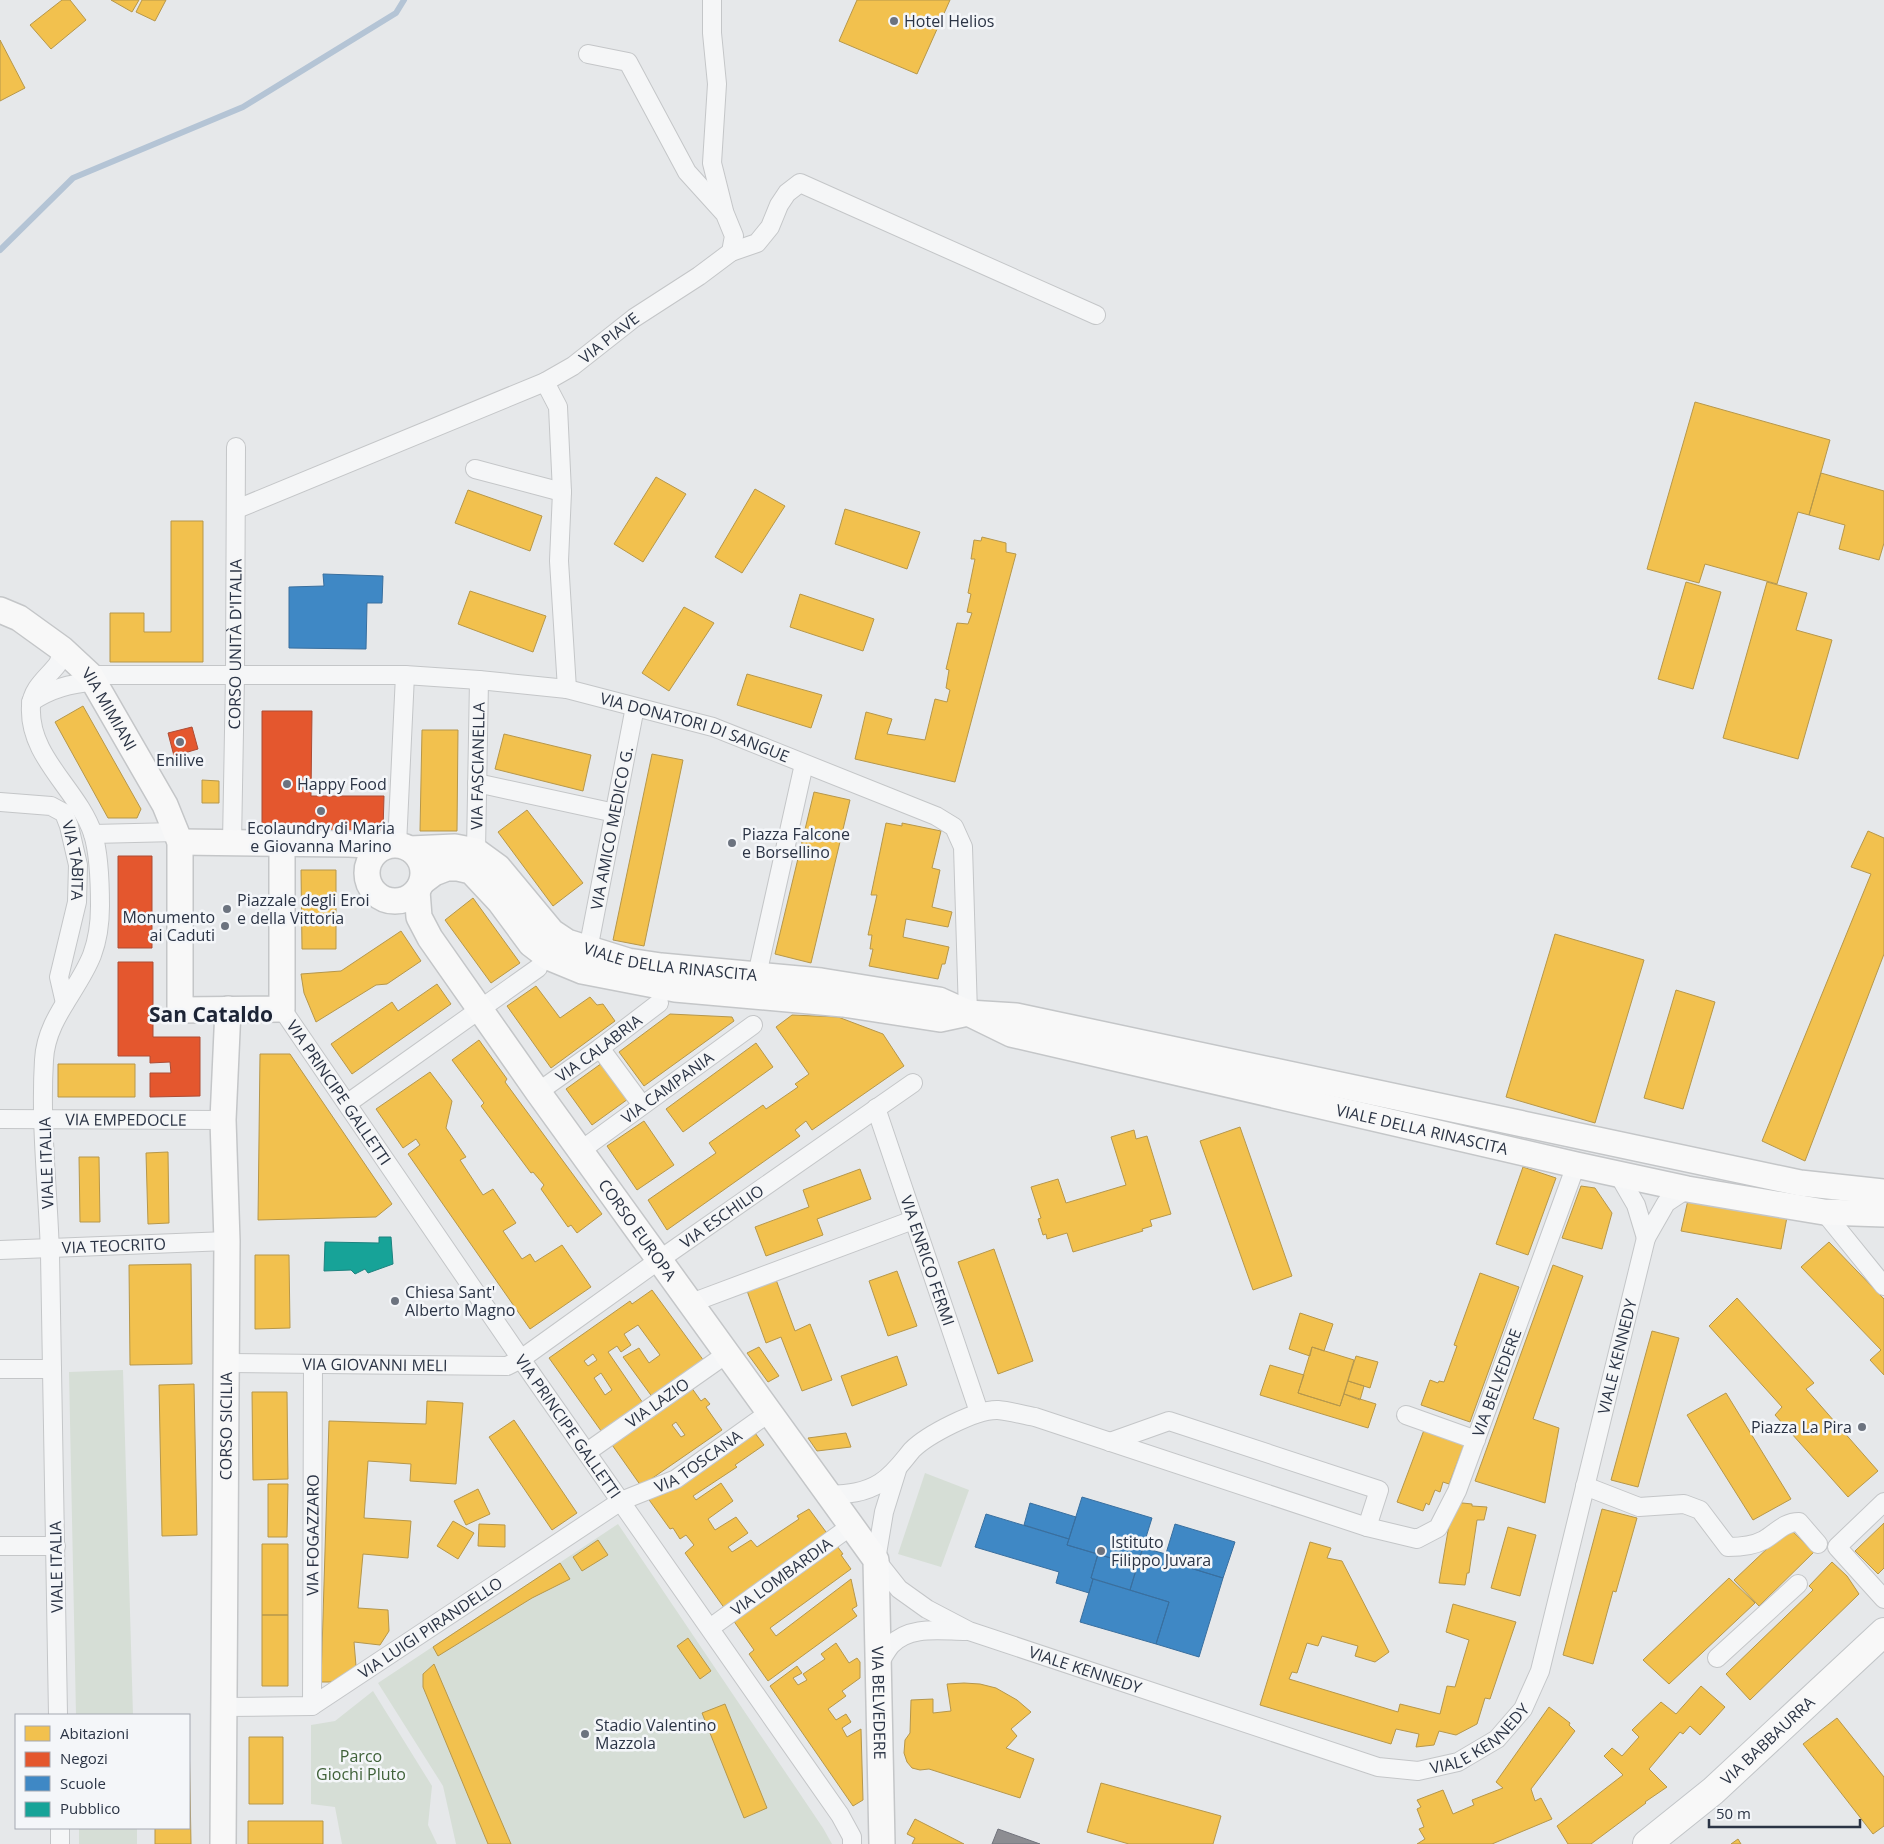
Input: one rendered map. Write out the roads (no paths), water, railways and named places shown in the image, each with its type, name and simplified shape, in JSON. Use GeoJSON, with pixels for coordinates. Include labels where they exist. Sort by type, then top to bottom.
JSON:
{"type":"FeatureCollection","features":[{"type":"Feature","properties":{"kind":"main road","name":"VIA BABBAURRA"},"geometry":{"type":"LineString","coordinates":[[1647,1844],[1712,1791],[1884,1632]]}},
{"type":"Feature","properties":{"kind":"street"},"geometry":{"type":"LineString","coordinates":[[712,0],[712,33],[717,84],[712,162],[725,214],[734,236],[731,252]]}},
{"type":"Feature","properties":{"kind":"street"},"geometry":{"type":"LineString","coordinates":[[588,54],[628,62],[687,172],[725,214]]}},
{"type":"Feature","properties":{"kind":"street","name":"VIA PIAVE"},"geometry":{"type":"LineString","coordinates":[[237,509],[545,382],[574,366],[634,318],[731,252],[757,243],[770,227],[779,205],[787,193],[800,183],[1096,315]]}},
{"type":"Feature","properties":{"kind":"street"},"geometry":{"type":"LineString","coordinates":[[545,382],[558,407],[562,492],[559,561],[567,689]]}},
{"type":"Feature","properties":{"kind":"street","name":"CORSO UNITÀ D'ITALIA"},"geometry":{"type":"LineString","coordinates":[[232,843],[237,509],[236,447]]}},
{"type":"Feature","properties":{"kind":"street"},"geometry":{"type":"LineString","coordinates":[[475,469],[562,492]]}},
{"type":"Feature","properties":{"kind":"street","name":"VIA MIMIANI"},"geometry":{"type":"LineString","coordinates":[[0,610],[19,618],[62,649],[92,678],[164,805],[178,837]]}},
{"type":"Feature","properties":{"kind":"street"},"geometry":{"type":"LineString","coordinates":[[31,703],[41,682],[59,663],[62,649]]}},
{"type":"Feature","properties":{"kind":"street","name":"VIA DONATORI DI SANGUE"},"geometry":{"type":"LineString","coordinates":[[31,703],[46,692],[92,678],[235,675],[405,675],[567,689],[713,727],[936,816],[954,827],[963,847],[968,1013]]}},
{"type":"Feature","properties":{"kind":"street"},"geometry":{"type":"LineString","coordinates":[[397,847],[405,675]]}},
{"type":"Feature","properties":{"kind":"street","name":"VIA FASCIANELLA"},"geometry":{"type":"LineString","coordinates":[[476,851],[479,680]]}},
{"type":"Feature","properties":{"kind":"street","name":"VIALE ITALIA"},"geometry":{"type":"LineString","coordinates":[[31,703],[31,720],[42,751],[86,819],[93,834],[99,879],[98,934],[91,956],[64,1003],[47,1038],[44,1057],[44,1119],[50,1249],[58,1714]]}},
{"type":"Feature","properties":{"kind":"street","name":"VIA AMICO MEDICO G."},"geometry":{"type":"LineString","coordinates":[[588,950],[635,707]]}},
{"type":"Feature","properties":{"kind":"street"},"geometry":{"type":"LineString","coordinates":[[757,975],[804,764]]}},
{"type":"Feature","properties":{"kind":"street"},"geometry":{"type":"LineString","coordinates":[[477,783],[615,813]]}},
{"type":"Feature","properties":{"kind":"street","name":"VIA TABITA"},"geometry":{"type":"LineString","coordinates":[[0,802],[51,806],[64,814],[69,826],[78,865],[78,902],[59,977],[64,1003]]}},
{"type":"Feature","properties":{"kind":"street"},"geometry":{"type":"LineString","coordinates":[[93,834],[178,837],[232,843],[349,844],[366,868]]}},
{"type":"Feature","properties":{"kind":"street"},"geometry":{"type":"LineString","coordinates":[[178,837],[180,1010],[282,1009],[282,843]]}},
{"type":"Feature","properties":{"kind":"street","name":"VIALE DELLA RINASCITA"},"geometry":{"type":"LineString","coordinates":[[349,844],[397,847],[455,846],[476,851],[498,868],[552,932],[567,942],[588,950],[636,962],[821,980],[940,1000],[1011,1034],[1576,1166],[1824,1212],[1884,1214]]}},
{"type":"Feature","properties":{"kind":"street"},"geometry":{"type":"LineString","coordinates":[[397,847],[417,856],[422,864],[423,873],[419,886],[410,897],[392,901],[383,899],[375,894],[366,878],[366,868],[376,851],[397,847]]}},
{"type":"Feature","properties":{"kind":"street","name":"VIALE DELLA RINASCITA"},"geometry":{"type":"LineString","coordinates":[[419,886],[434,873],[447,868],[471,871],[500,902],[531,944],[548,956],[582,970],[675,989],[843,1004],[940,1019],[968,1013],[1016,1016],[1800,1183],[1884,1192]]}},
{"type":"Feature","properties":{"kind":"street","name":"CORSO EUROPA"},"geometry":{"type":"LineString","coordinates":[[419,886],[417,906],[419,917],[430,938],[538,1092],[876,1560]]}},
{"type":"Feature","properties":{"kind":"street"},"geometry":{"type":"LineString","coordinates":[[348,1103],[538,968]]}},
{"type":"Feature","properties":{"kind":"street","name":"VIA CALABRIA"},"geometry":{"type":"LineString","coordinates":[[538,1092],[659,1003]]}},
{"type":"Feature","properties":{"kind":"street","name":"CORSO SICILIA"},"geometry":{"type":"LineString","coordinates":[[223,1844],[227,1241],[223,1120],[228,1009]]}},
{"type":"Feature","properties":{"kind":"street","name":"VIA PRINCIPE GALLETTI"},"geometry":{"type":"LineString","coordinates":[[282,1009],[521,1359],[840,1815],[852,1840]]}},
{"type":"Feature","properties":{"kind":"street","name":"VIA CAMPANIA"},"geometry":{"type":"LineString","coordinates":[[580,1150],[753,1025]]}},
{"type":"Feature","properties":{"kind":"street"},"geometry":{"type":"LineString","coordinates":[[600,1048],[642,1105]]}},
{"type":"Feature","properties":{"kind":"street","name":"VIA ESCHILIO"},"geometry":{"type":"LineString","coordinates":[[521,1359],[659,1260],[913,1083]]}},
{"type":"Feature","properties":{"kind":"street","name":"VIA ENRICO FERMI"},"geometry":{"type":"LineString","coordinates":[[876,1108],[979,1412]]}},
{"type":"Feature","properties":{"kind":"street","name":"VIA EMPEDOCLE"},"geometry":{"type":"LineString","coordinates":[[0,1119],[223,1120]]}},
{"type":"Feature","properties":{"kind":"street","name":"VIA BELVEDERE"},"geometry":{"type":"LineString","coordinates":[[897,1470],[914,1449],[949,1425],[979,1412],[997,1410],[1035,1418],[1367,1527],[1417,1539],[1438,1528],[1457,1492],[1576,1166]]}},
{"type":"Feature","properties":{"kind":"street"},"geometry":{"type":"LineString","coordinates":[[1618,1174],[1636,1205],[1646,1238]]}},
{"type":"Feature","properties":{"kind":"street","name":"VIALE KENNEDY"},"geometry":{"type":"LineString","coordinates":[[969,1630],[1378,1767],[1418,1771],[1458,1762],[1497,1739],[1523,1709],[1540,1671],[1646,1238],[1666,1203],[1687,1188]]}},
{"type":"Feature","properties":{"kind":"street"},"geometry":{"type":"LineString","coordinates":[[1824,1212],[1884,1286]]}},
{"type":"Feature","properties":{"kind":"street"},"geometry":{"type":"LineString","coordinates":[[691,1303],[913,1220]]}},
{"type":"Feature","properties":{"kind":"street","name":"VIA TEOCRITO"},"geometry":{"type":"LineString","coordinates":[[0,1250],[227,1241]]}},
{"type":"Feature","properties":{"kind":"street","name":"VIA LAZIO"},"geometry":{"type":"LineString","coordinates":[[587,1452],[728,1353]]}},
{"type":"Feature","properties":{"kind":"street","name":"VIA GIOVANNI MELI"},"geometry":{"type":"LineString","coordinates":[[227,1363],[507,1366],[521,1359]]}},
{"type":"Feature","properties":{"kind":"street","name":"VIA FOGAZZARO"},"geometry":{"type":"LineString","coordinates":[[312,1364],[312,1706]]}},
{"type":"Feature","properties":{"kind":"street"},"geometry":{"type":"LineString","coordinates":[[0,1369],[52,1369]]}},
{"type":"Feature","properties":{"kind":"street","name":"VIA TOSCANA"},"geometry":{"type":"LineString","coordinates":[[621,1502],[676,1479],[770,1412]]}},
{"type":"Feature","properties":{"kind":"street"},"geometry":{"type":"LineString","coordinates":[[1406,1416],[1476,1440]]}},
{"type":"Feature","properties":{"kind":"street"},"geometry":{"type":"LineString","coordinates":[[1110,1442],[1169,1421],[1379,1490],[1367,1527]]}},
{"type":"Feature","properties":{"kind":"street"},"geometry":{"type":"LineString","coordinates":[[829,1496],[858,1494],[879,1483],[897,1470]]}},
{"type":"Feature","properties":{"kind":"street"},"geometry":{"type":"LineString","coordinates":[[897,1470],[884,1512],[876,1560],[899,1589],[927,1609],[969,1630]]}},
{"type":"Feature","properties":{"kind":"street"},"geometry":{"type":"LineString","coordinates":[[1585,1486],[1639,1507],[1684,1504],[1700,1510],[1728,1547],[1744,1547],[1762,1541],[1789,1522],[1799,1522],[1818,1544]]}},
{"type":"Feature","properties":{"kind":"street","name":"VIA LUIGI PIRANDELLO"},"geometry":{"type":"LineString","coordinates":[[312,1706],[621,1502]]}},
{"type":"Feature","properties":{"kind":"street"},"geometry":{"type":"LineString","coordinates":[[1884,1502],[1837,1547],[1884,1599]]}},
{"type":"Feature","properties":{"kind":"street","name":"VIA LOMBARDIA"},"geometry":{"type":"LineString","coordinates":[[710,1628],[851,1526]]}},
{"type":"Feature","properties":{"kind":"street"},"geometry":{"type":"LineString","coordinates":[[0,1546],[56,1546]]}},
{"type":"Feature","properties":{"kind":"street","name":"VIA BELVEDERE"},"geometry":{"type":"LineString","coordinates":[[876,1560],[882,1841]]}},
{"type":"Feature","properties":{"kind":"street"},"geometry":{"type":"LineString","coordinates":[[1717,1658],[1798,1584]]}},
{"type":"Feature","properties":{"kind":"street"},"geometry":{"type":"LineString","coordinates":[[878,1665],[890,1646],[903,1635],[918,1631],[969,1630]]}},
{"type":"Feature","properties":{"kind":"street"},"geometry":{"type":"LineString","coordinates":[[224,1707],[312,1706]]}},
{"type":"Feature","properties":{"kind":"street"},"geometry":{"type":"LineString","coordinates":[[60,1829],[60,1844]]}},
{"type":"Feature","properties":{"kind":"street"},"geometry":{"type":"LineString","coordinates":[[852,1840],[866,1843],[882,1841]]}},
{"type":"Feature","properties":{"kind":"waterway"},"geometry":{"type":"LineString","coordinates":[[0,250],[73,178],[243,107],[396,13],[404,0]]}},
{"type":"Feature","properties":{"kind":"place","name":"Hotel Helios"},"geometry":{"type":"Point","coordinates":[894,21]}},
{"type":"Feature","properties":{"kind":"place","name":"Enilive"},"geometry":{"type":"Point","coordinates":[180,742]}},
{"type":"Feature","properties":{"kind":"place","name":"Happy Food"},"geometry":{"type":"Point","coordinates":[287,784]}},
{"type":"Feature","properties":{"kind":"place","name":"Ecolaundry di Maria e Giovanna Marino"},"geometry":{"type":"Point","coordinates":[321,811]}},
{"type":"Feature","properties":{"kind":"place","name":"Piazza Falcone e Borsellino"},"geometry":{"type":"Point","coordinates":[732,843]}},
{"type":"Feature","properties":{"kind":"place","name":"Piazzale degli Eroi e della Vittoria"},"geometry":{"type":"Point","coordinates":[227,909]}},
{"type":"Feature","properties":{"kind":"place","name":"Monumento ai Caduti"},"geometry":{"type":"Point","coordinates":[225,926]}},
{"type":"Feature","properties":{"kind":"place","name":"Chiesa Sant' Alberto Magno"},"geometry":{"type":"Point","coordinates":[395,1301]}},
{"type":"Feature","properties":{"kind":"place","name":"Piazza La Pira"},"geometry":{"type":"Point","coordinates":[1862,1427]}},
{"type":"Feature","properties":{"kind":"place","name":"Istituto Filippo Juvara"},"geometry":{"type":"Point","coordinates":[1101,1551]}},
{"type":"Feature","properties":{"kind":"place","name":"Stadio Valentino Mazzola"},"geometry":{"type":"Point","coordinates":[585,1734]}},
{"type":"Feature","properties":{"kind":"district","name":"San Cataldo"},"geometry":{"type":"Point","coordinates":[211,1014]}},
{"type":"Feature","properties":{"kind":"park label","name":"Parco Giochi Pluto"},"geometry":{"type":"Point","coordinates":[361,1765]}}]}
